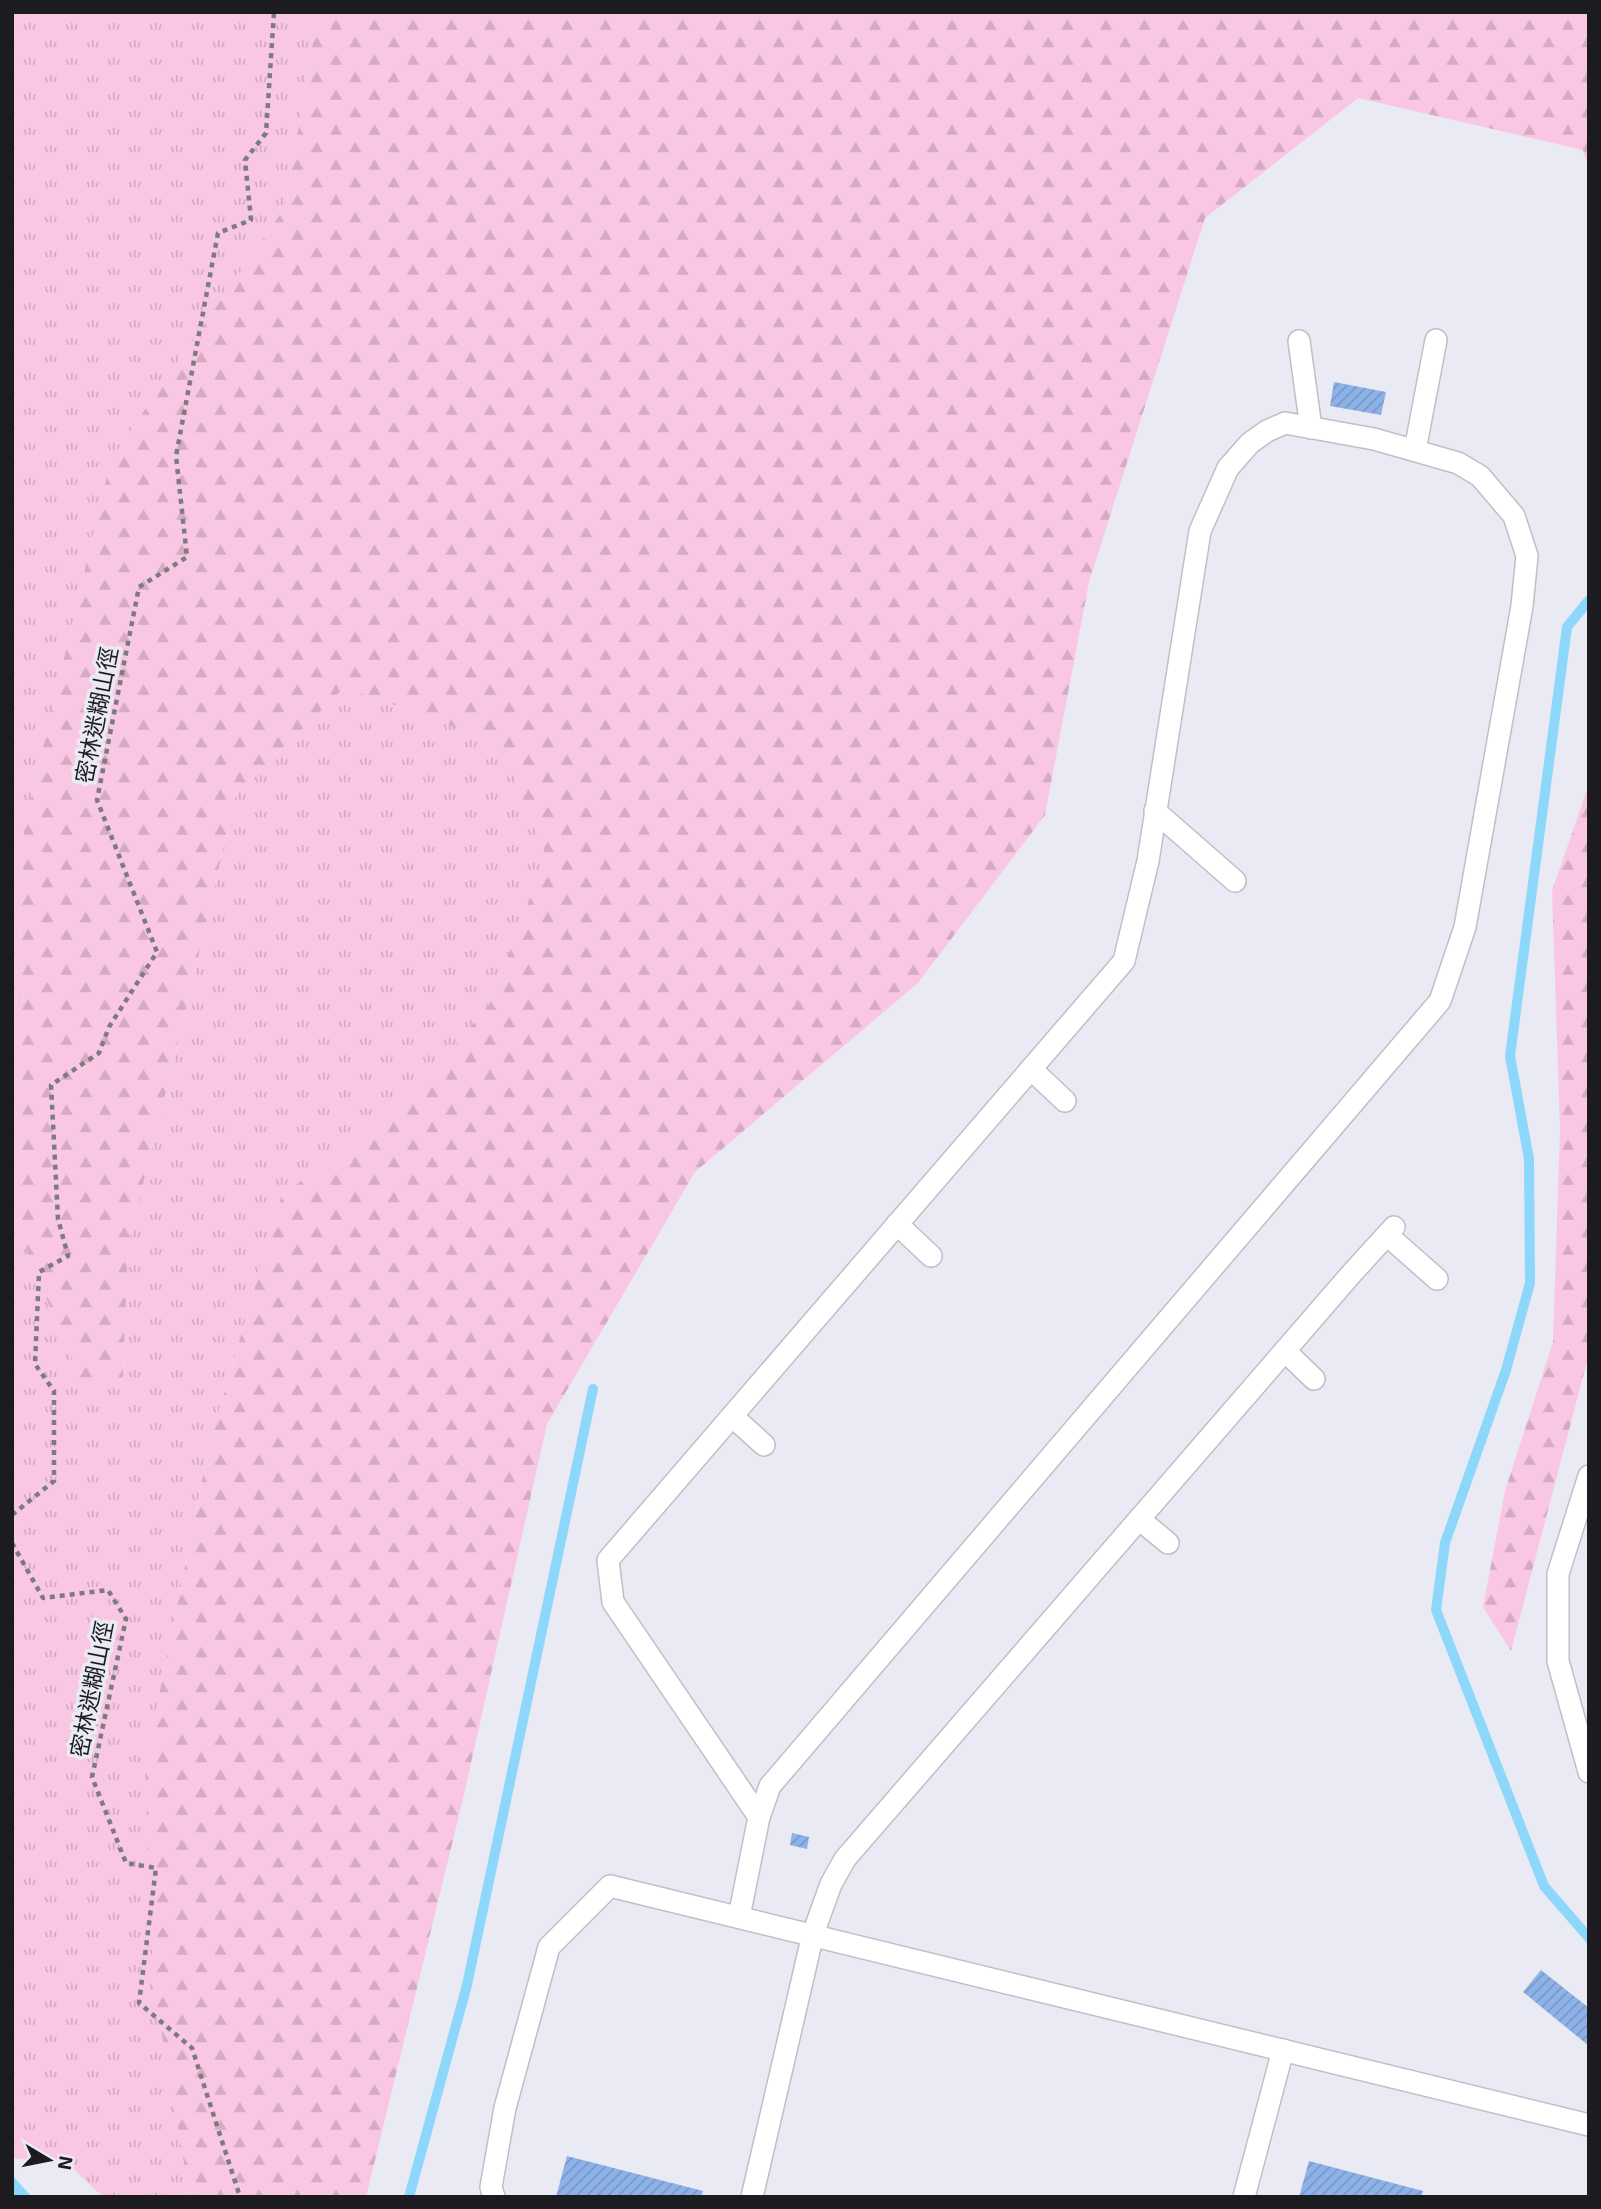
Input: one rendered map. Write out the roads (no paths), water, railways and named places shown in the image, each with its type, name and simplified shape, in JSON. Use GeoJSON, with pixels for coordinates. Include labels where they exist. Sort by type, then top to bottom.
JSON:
{"type":"FeatureCollection","features":[{"type":"Feature","properties":{"kind":"lane"},"geometry":{"type":"LineString","coordinates":[[1299,341],[1311,428]]}},
{"type":"Feature","properties":{"kind":"lane"},"geometry":{"type":"LineString","coordinates":[[1415,450],[1436,341]]}},
{"type":"Feature","properties":{"kind":"lane"},"geometry":{"type":"LineString","coordinates":[[739,1917],[759,1817],[770,1786],[1440,1001],[1465,927],[1522,606],[1527,556],[1514,516],[1480,477],[1458,463],[1374,439],[1285,424],[1250,443],[1228,468],[1200,531],[1148,861],[1124,961],[608,1560],[613,1602],[759,1817]]}},
{"type":"Feature","properties":{"kind":"lane"},"geometry":{"type":"LineString","coordinates":[[1155,811],[1235,881]]}},
{"type":"Feature","properties":{"kind":"lane"},"geometry":{"type":"LineString","coordinates":[[1031,1069],[1065,1101]]}},
{"type":"Feature","properties":{"kind":"lane"},"geometry":{"type":"LineString","coordinates":[[897,1224],[931,1256]]}},
{"type":"Feature","properties":{"kind":"lane"},"geometry":{"type":"LineString","coordinates":[[752,2197],[813,1934],[831,1884],[845,1859],[1391,1231],[1437,1279]]}},
{"type":"Feature","properties":{"kind":"lane"},"geometry":{"type":"LineString","coordinates":[[1285,1350],[1314,1379]]}},
{"type":"Feature","properties":{"kind":"lane"},"geometry":{"type":"LineString","coordinates":[[732,1416],[764,1445]]}},
{"type":"Feature","properties":{"kind":"lane"},"geometry":{"type":"LineString","coordinates":[[1589,1476],[1558,1574],[1558,1661],[1589,1772]]}},
{"type":"Feature","properties":{"kind":"lane"},"geometry":{"type":"LineString","coordinates":[[1139,1519],[1168,1543]]}},
{"type":"Feature","properties":{"kind":"lane"},"geometry":{"type":"LineString","coordinates":[[494,2197],[491,2187],[505,2108],[550,1947],[610,1886],[1589,2125]]}},
{"type":"Feature","properties":{"kind":"lane"},"geometry":{"type":"LineString","coordinates":[[1244,2197],[1283,2050]]}},
{"type":"Feature","properties":{"kind":"water"},"geometry":{"type":"Polygon","coordinates":[[[12,2175],[32,2197],[12,2197],[12,2175]]]}},
{"type":"Feature","properties":{"kind":"waterway"},"geometry":{"type":"LineString","coordinates":[[1589,600],[1567,627],[1510,1056],[1529,1159],[1530,1283],[1506,1370],[1445,1543],[1436,1610],[1544,1886],[1589,1938]]}},
{"type":"Feature","properties":{"kind":"waterway"},"geometry":{"type":"LineString","coordinates":[[409,2197],[467,1985],[593,1389]]}}]}
